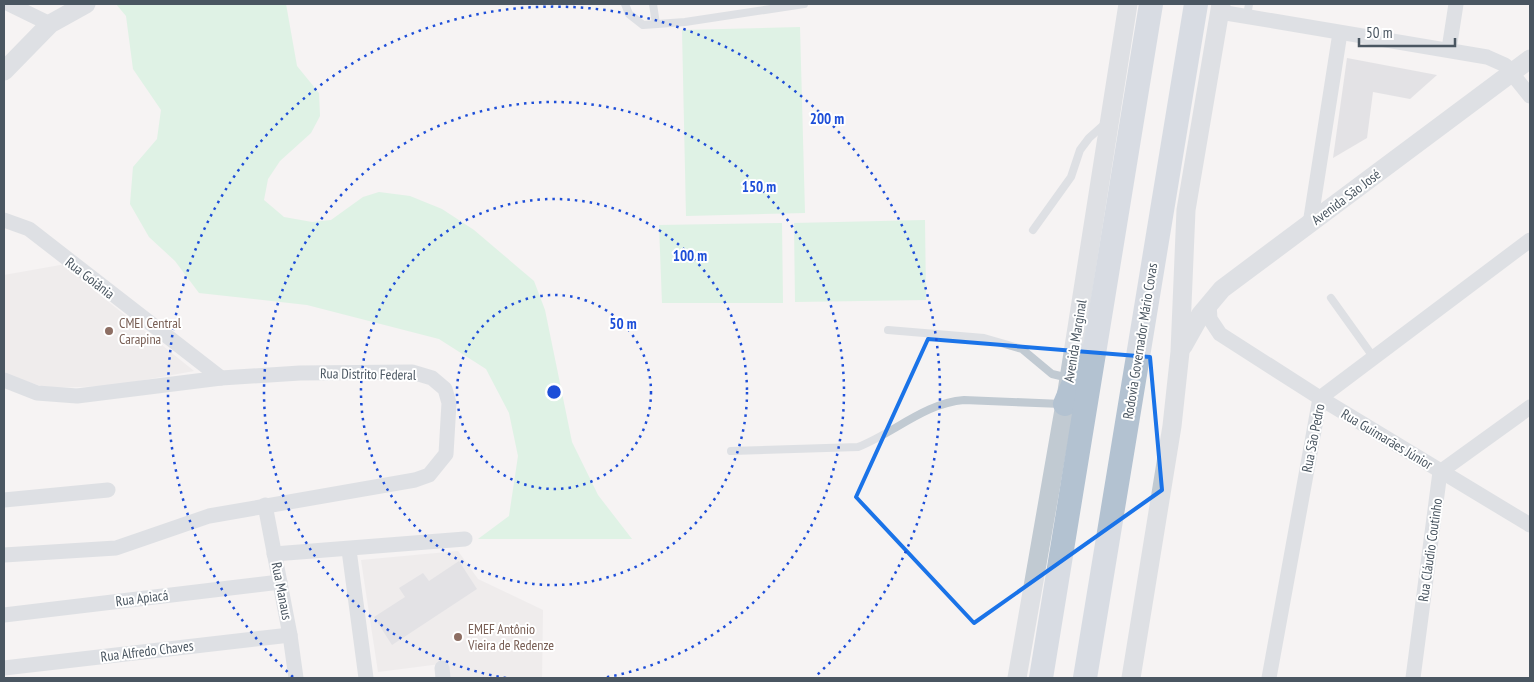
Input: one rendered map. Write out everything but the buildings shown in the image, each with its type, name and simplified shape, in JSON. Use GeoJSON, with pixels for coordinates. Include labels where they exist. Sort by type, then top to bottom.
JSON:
{"type":"FeatureCollection","features":[{"type":"Feature","properties":{"kind":"main road"},"geometry":{"type":"LineString","coordinates":[[1041,678],[1101,320],[1151,4]]}},
{"type":"Feature","properties":{"kind":"main road","name":"Rodovia Governador Mário Covas"},"geometry":{"type":"LineString","coordinates":[[1085,678],[1196,4]]}},
{"type":"Feature","properties":{"kind":"main road"},"geometry":{"type":"LineString","coordinates":[[1065,404],[1101,320]]}},
{"type":"Feature","properties":{"kind":"street"},"geometry":{"type":"LineString","coordinates":[[9,4],[50,24]]}},
{"type":"Feature","properties":{"kind":"street"},"geometry":{"type":"LineString","coordinates":[[4,70],[50,24],[86,4]]}},
{"type":"Feature","properties":{"kind":"street","name":"Avenida Marginal"},"geometry":{"type":"LineString","coordinates":[[1017,678],[1065,404],[1108,120],[1128,4]]}},
{"type":"Feature","properties":{"kind":"street"},"geometry":{"type":"LineString","coordinates":[[1449,49],[1456,4]]}},
{"type":"Feature","properties":{"kind":"street"},"geometry":{"type":"LineString","coordinates":[[1131,678],[1172,426],[1180,352],[1186,210],[1221,8],[1248,10],[1340,32],[1449,49],[1497,60],[1513,73],[1530,96]]}},
{"type":"Feature","properties":{"kind":"street"},"geometry":{"type":"LineString","coordinates":[[1310,224],[1340,32]]}},
{"type":"Feature","properties":{"kind":"street","name":"Avenida São José"},"geometry":{"type":"LineString","coordinates":[[1180,352],[1188,333],[1222,289],[1530,60]]}},
{"type":"Feature","properties":{"kind":"street","name":"Rua Goiânia"},"geometry":{"type":"LineString","coordinates":[[4,220],[29,230],[149,325],[221,378]]}},
{"type":"Feature","properties":{"kind":"street","name":"Rua São Pedro"},"geometry":{"type":"LineString","coordinates":[[1269,678],[1320,398],[1530,240]]}},
{"type":"Feature","properties":{"kind":"street"},"geometry":{"type":"LineString","coordinates":[[1209,304],[1210,319],[1220,334]]}},
{"type":"Feature","properties":{"kind":"street","name":"Rua Guimarães Júnior"},"geometry":{"type":"LineString","coordinates":[[1188,333],[1205,331],[1220,334],[1440,472],[1530,525]]}},
{"type":"Feature","properties":{"kind":"street","name":"Rua Distrito Federal"},"geometry":{"type":"LineString","coordinates":[[4,380],[37,393],[77,396],[221,378],[300,373],[412,372],[432,378],[445,389],[449,402],[446,454],[428,475],[415,480],[209,516],[116,548],[4,555]]}},
{"type":"Feature","properties":{"kind":"street"},"geometry":{"type":"LineString","coordinates":[[1440,472],[1530,407]]}},
{"type":"Feature","properties":{"kind":"street","name":"Rua Cláudio Coutinho"},"geometry":{"type":"LineString","coordinates":[[1413,678],[1440,472]]}},
{"type":"Feature","properties":{"kind":"street"},"geometry":{"type":"LineString","coordinates":[[4,500],[108,490]]}},
{"type":"Feature","properties":{"kind":"street","name":"Rua Manaus"},"geometry":{"type":"LineString","coordinates":[[265,505],[290,635],[296,678]]}},
{"type":"Feature","properties":{"kind":"street"},"geometry":{"type":"LineString","coordinates":[[274,554],[348,550],[465,539]]}},
{"type":"Feature","properties":{"kind":"street"},"geometry":{"type":"LineString","coordinates":[[348,550],[366,678]]}},
{"type":"Feature","properties":{"kind":"street","name":"Rua Apiacá"},"geometry":{"type":"LineString","coordinates":[[4,615],[280,582]]}},
{"type":"Feature","properties":{"kind":"street","name":"Rua Alfredo Chaves"},"geometry":{"type":"LineString","coordinates":[[4,668],[290,635]]}},
{"type":"Feature","properties":{"kind":"lane"},"geometry":{"type":"LineString","coordinates":[[624,4],[629,14],[643,25],[685,22],[804,4]]}},
{"type":"Feature","properties":{"kind":"lane"},"geometry":{"type":"LineString","coordinates":[[653,4],[656,24]]}},
{"type":"Feature","properties":{"kind":"lane"},"geometry":{"type":"LineString","coordinates":[[1033,230],[1071,177],[1080,150],[1089,138],[1108,120]]}},
{"type":"Feature","properties":{"kind":"lane"},"geometry":{"type":"LineString","coordinates":[[1331,298],[1374,358]]}},
{"type":"Feature","properties":{"kind":"lane"},"geometry":{"type":"LineString","coordinates":[[888,330],[984,338],[1022,349],[1052,374],[1069,378]]}},
{"type":"Feature","properties":{"kind":"lane"},"geometry":{"type":"LineString","coordinates":[[730,451],[858,447],[875,440],[948,401],[1065,404]]}},
{"type":"Feature","properties":{"kind":"highlighted area"},"geometry":{"type":"Polygon","coordinates":[[[928,339],[1150,357],[1162,490],[974,623],[856,497],[928,339]]]}},
{"type":"Feature","properties":{"kind":"shaded area"},"geometry":{"type":"Polygon","coordinates":[[[66,264],[95,291],[194,371],[111,386],[47,388],[4,374],[4,275],[66,264]]]}},
{"type":"Feature","properties":{"kind":"shaded area","name":"EMEF Antônio Vieira de Redenze"},"geometry":{"type":"Polygon","coordinates":[[[458,551],[478,579],[543,610],[542,678],[450,678],[448,663],[378,672],[361,560],[458,551]]]}},
{"type":"Feature","properties":{"kind":"green space"},"geometry":{"type":"Polygon","coordinates":[[[116,4],[286,4],[297,66],[319,93],[320,116],[311,133],[280,161],[268,179],[264,200],[284,217],[312,222],[331,220],[363,197],[379,192],[410,196],[442,209],[474,230],[534,281],[545,310],[572,442],[598,495],[632,539],[478,539],[509,516],[518,456],[509,413],[486,369],[439,339],[307,305],[199,293],[175,261],[149,237],[130,204],[133,167],[157,139],[161,110],[133,69],[126,16],[116,4]]]}},
{"type":"Feature","properties":{"kind":"green space"},"geometry":{"type":"Polygon","coordinates":[[[800,27],[805,213],[686,216],[682,30],[800,27]]]}},
{"type":"Feature","properties":{"kind":"green space"},"geometry":{"type":"Polygon","coordinates":[[[925,220],[926,300],[795,302],[794,223],[925,220]]]}},
{"type":"Feature","properties":{"kind":"green space"},"geometry":{"type":"Polygon","coordinates":[[[782,223],[783,303],[662,303],[659,225],[782,223]]]}},
{"type":"Feature","properties":{"kind":"place","name":"CMEI Central Carapina"},"geometry":{"type":"Point","coordinates":[109,331]}},
{"type":"Feature","properties":{"kind":"place","name":"EMEF Antônio Vieira de Redenze"},"geometry":{"type":"Point","coordinates":[458,637]}}]}
